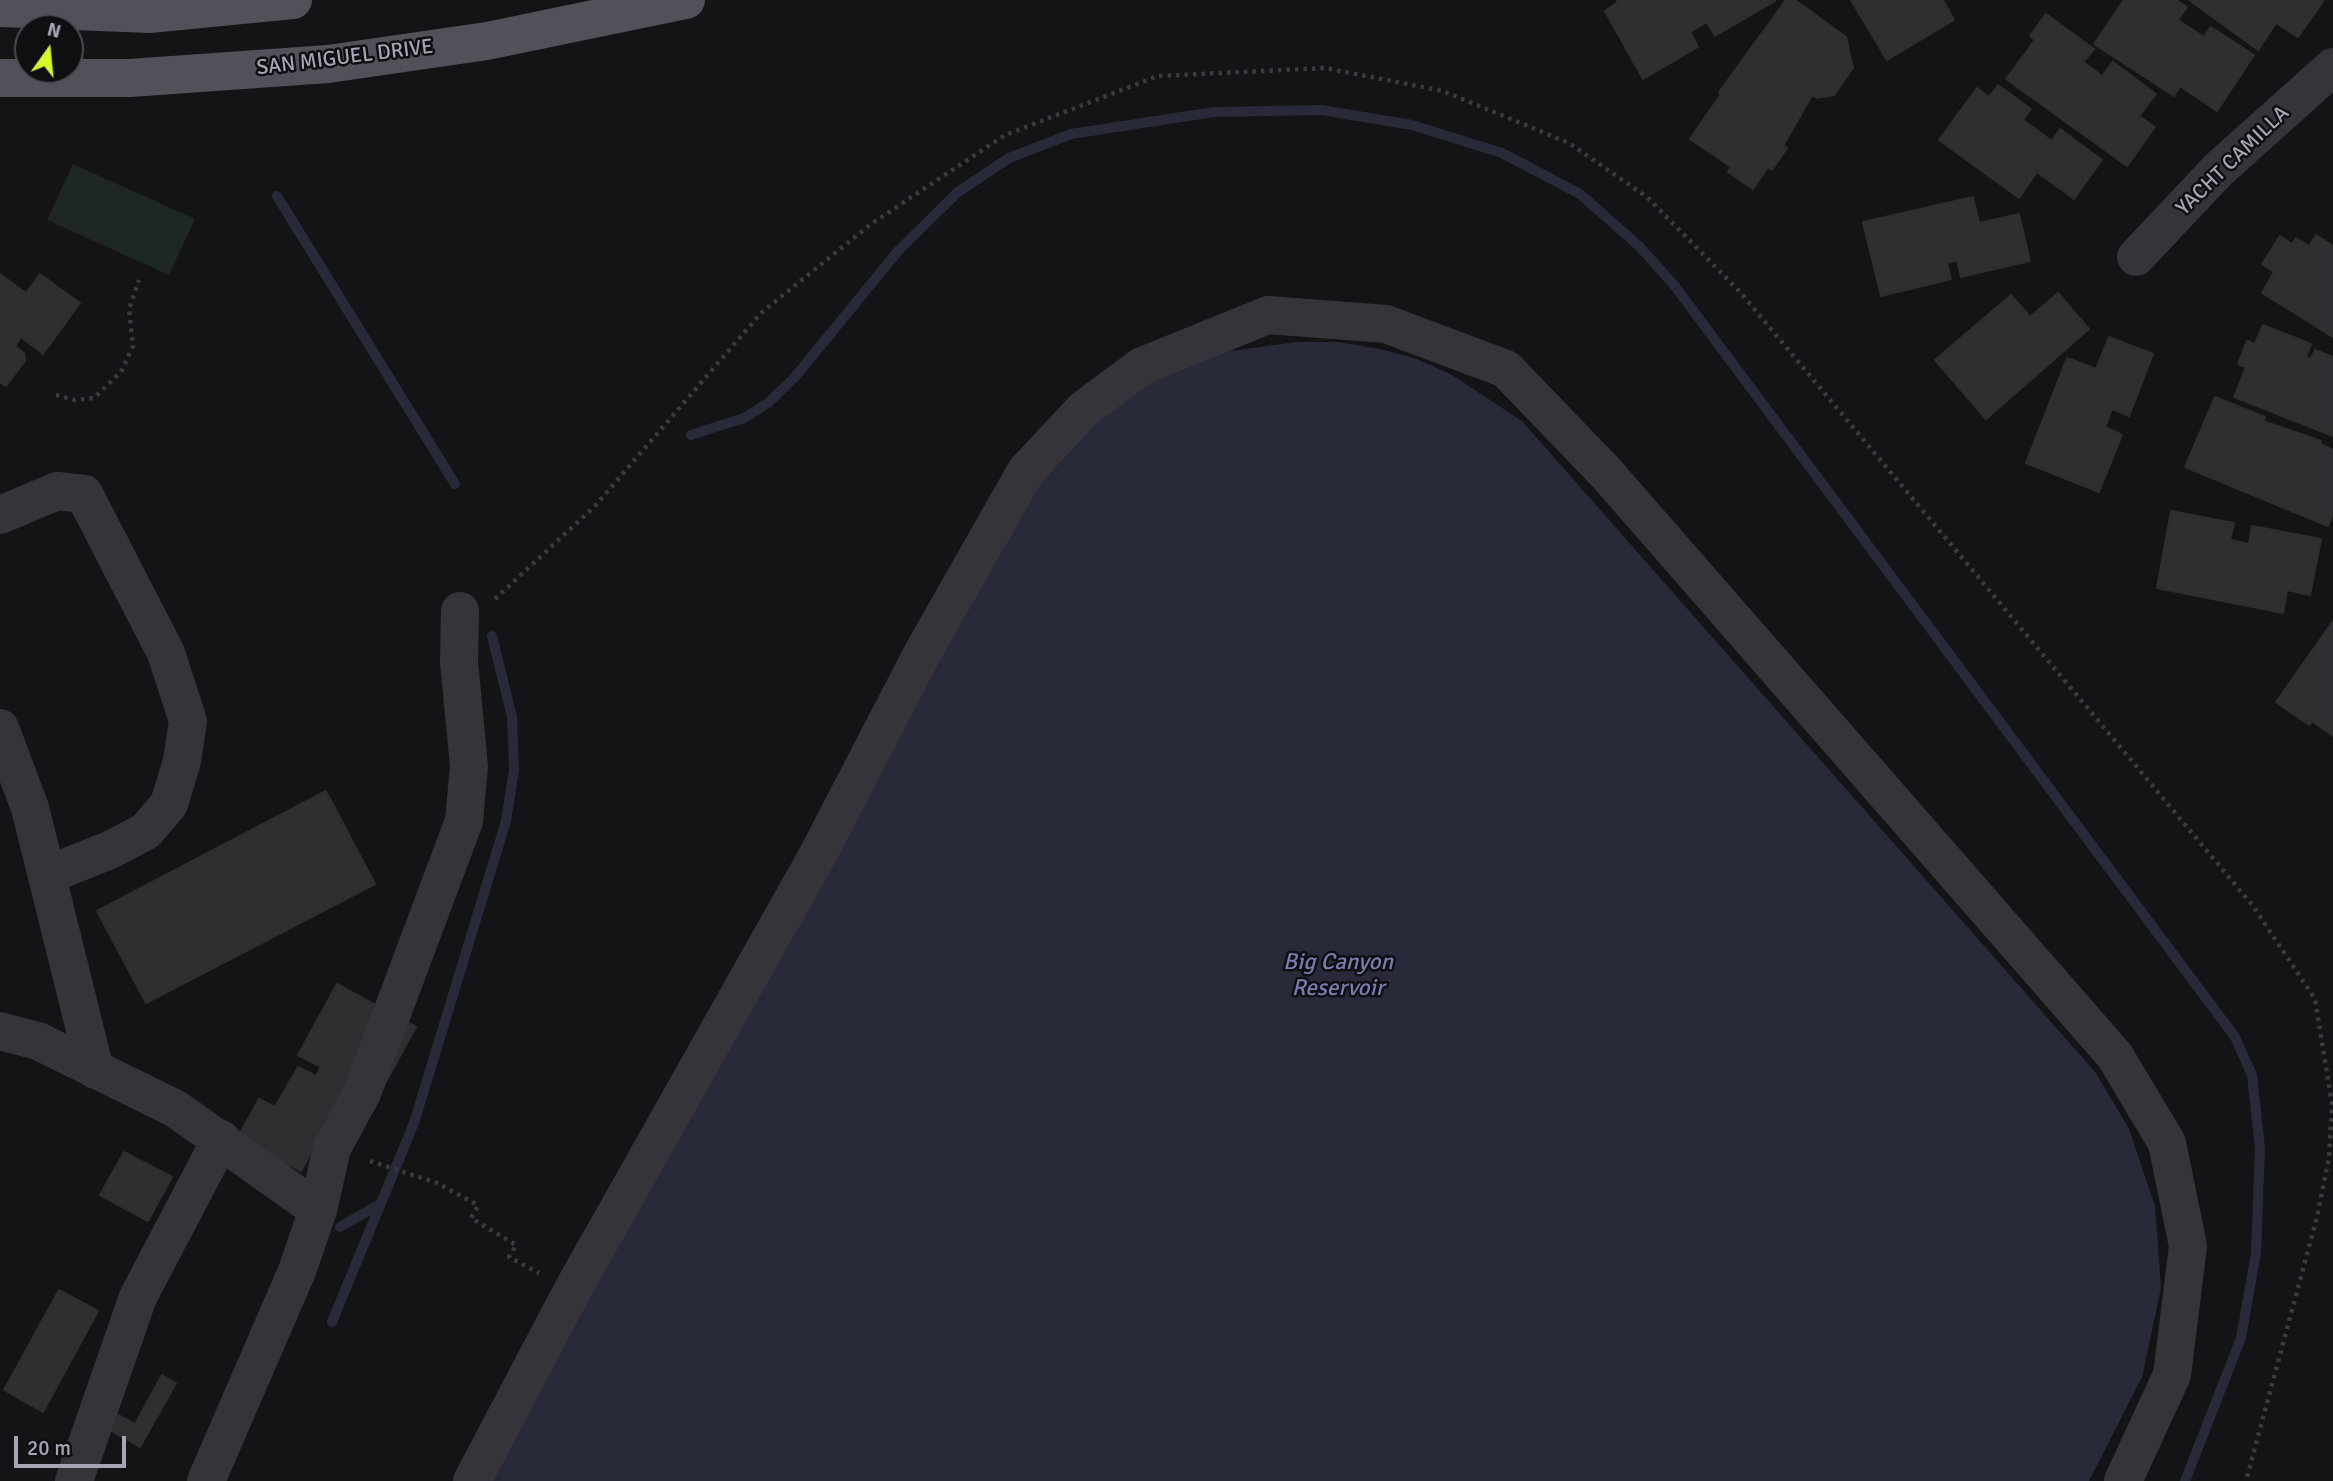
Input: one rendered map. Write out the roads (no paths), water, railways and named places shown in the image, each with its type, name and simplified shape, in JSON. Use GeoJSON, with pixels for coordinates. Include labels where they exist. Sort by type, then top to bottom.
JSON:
{"type":"FeatureCollection","features":[{"type":"Feature","properties":{"kind":"main road"},"geometry":{"type":"LineString","coordinates":[[0,8],[149,14],[293,0]]}},
{"type":"Feature","properties":{"kind":"main road","name":"SAN MIGUEL DRIVE"},"geometry":{"type":"LineString","coordinates":[[0,78],[130,78],[328,64],[487,41],[686,0]]}},
{"type":"Feature","properties":{"kind":"street","name":"YACHT CAMILLA"},"geometry":{"type":"LineString","coordinates":[[2136,257],[2218,170],[2333,67]]}},
{"type":"Feature","properties":{"kind":"street"},"geometry":{"type":"LineString","coordinates":[[472,1481],[572,1291],[816,858],[923,652],[1026,471],[1084,409],[1142,366],[1268,315],[1386,324],[1506,369],[1608,474],[2115,1056],[2166,1143],[2188,1246],[2172,1375],[2123,1481]]}},
{"type":"Feature","properties":{"kind":"street"},"geometry":{"type":"LineString","coordinates":[[0,515],[57,491],[84,494],[166,653],[188,721],[182,761],[169,804],[146,831],[110,850],[47,875]]}},
{"type":"Feature","properties":{"kind":"street"},"geometry":{"type":"LineString","coordinates":[[206,1481],[297,1271],[318,1210],[332,1148],[362,1093],[464,821],[469,766],[459,662],[460,620]]}},
{"type":"Feature","properties":{"kind":"street"},"geometry":{"type":"LineString","coordinates":[[0,728],[30,808],[95,1070]]}},
{"type":"Feature","properties":{"kind":"street"},"geometry":{"type":"LineString","coordinates":[[0,1031],[38,1041],[176,1109],[318,1210]]}},
{"type":"Feature","properties":{"kind":"street"},"geometry":{"type":"LineString","coordinates":[[74,1481],[138,1297],[221,1139]]}},
{"type":"Feature","properties":{"kind":"water","name":"Big Canyon Reservoir"},"geometry":{"type":"Polygon","coordinates":[[[1296,342],[1338,342],[1417,359],[1452,375],[1522,421],[2096,1073],[2129,1129],[2155,1206],[2161,1288],[2142,1377],[2089,1481],[489,1481],[1026,497],[1077,434],[1141,383],[1217,353],[1296,342]]]}},
{"type":"Feature","properties":{"kind":"waterway"},"geometry":{"type":"LineString","coordinates":[[691,435],[744,418],[768,403],[795,377],[899,250],[958,192],[1009,158],[1071,134],[1214,112],[1321,110],[1412,125],[1502,153],[1580,194],[1640,247],[1674,285],[2235,1037],[2252,1075],[2260,1148],[2256,1253],[2241,1338],[2185,1481]]}},
{"type":"Feature","properties":{"kind":"waterway"},"geometry":{"type":"LineString","coordinates":[[277,196],[455,484]]}},
{"type":"Feature","properties":{"kind":"waterway"},"geometry":{"type":"LineString","coordinates":[[332,1322],[414,1123],[506,821],[514,770],[512,717],[492,636]]}},
{"type":"Feature","properties":{"kind":"waterway"},"geometry":{"type":"LineString","coordinates":[[340,1227],[380,1204]]}}]}
